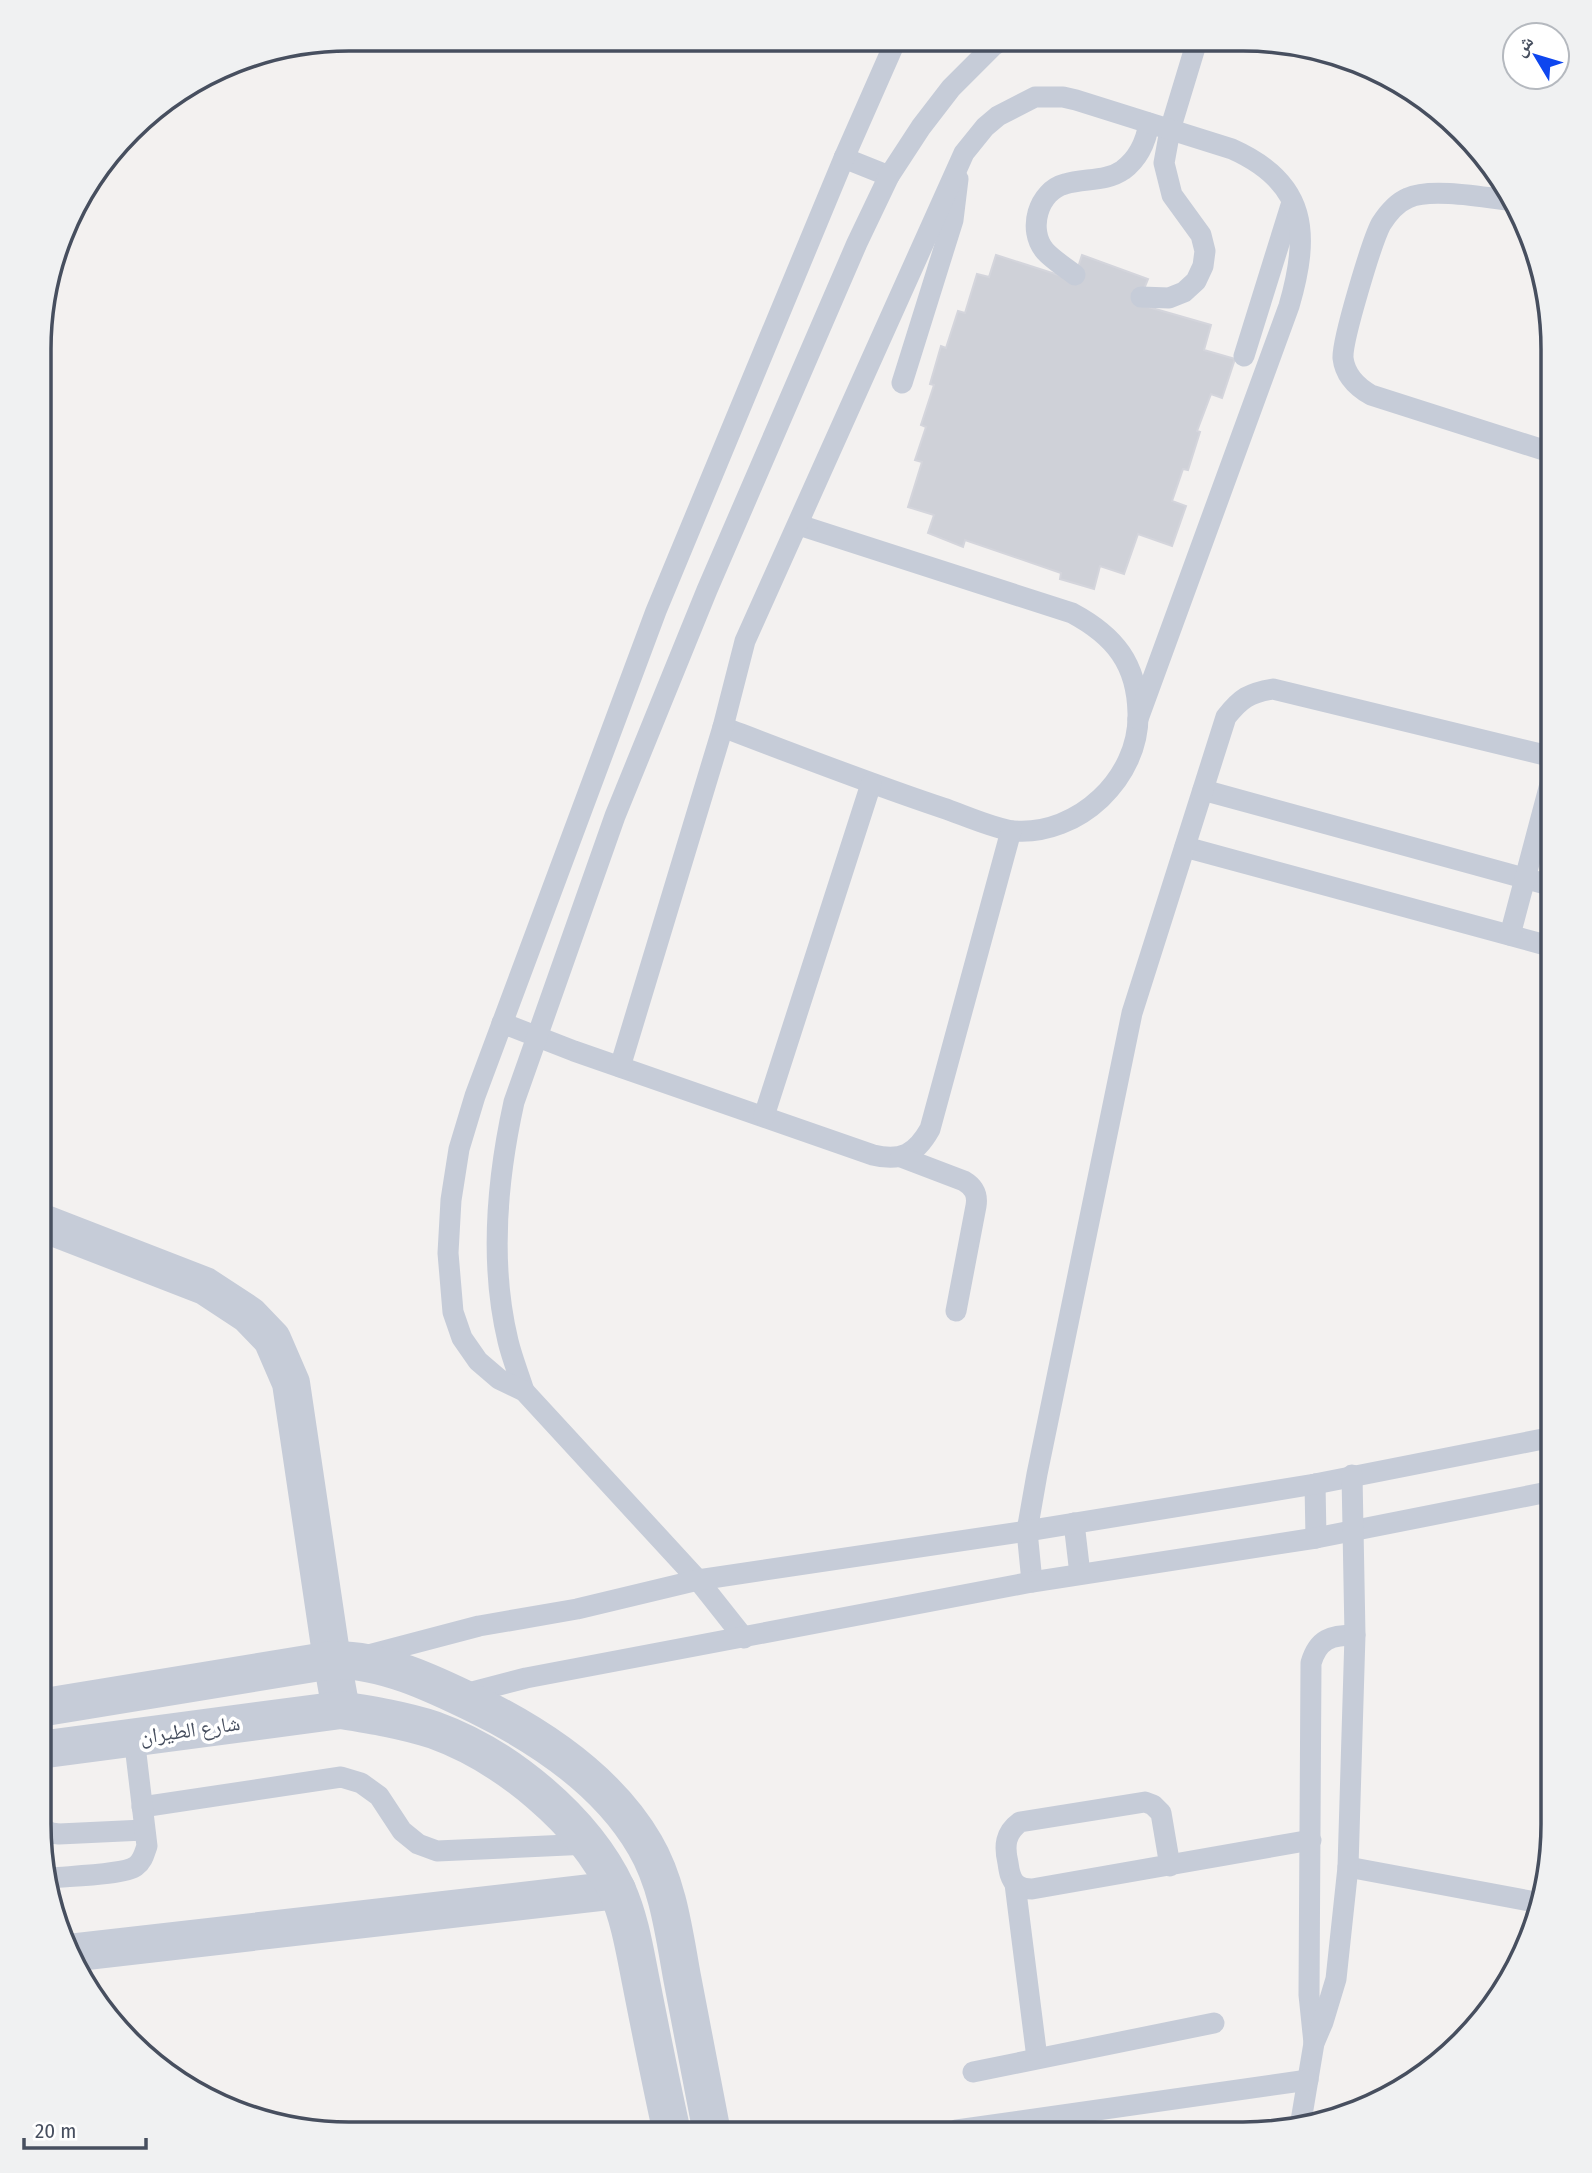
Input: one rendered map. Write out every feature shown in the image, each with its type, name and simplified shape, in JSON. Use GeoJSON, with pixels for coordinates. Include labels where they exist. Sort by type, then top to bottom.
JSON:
{"type":"FeatureCollection","features":[{"type":"Feature","properties":{"kind":"street"},"geometry":{"type":"LineString","coordinates":[[51,1226],[205,1286],[249,1315],[272,1339],[291,1383],[342,1660],[341,1710]]}},
{"type":"Feature","properties":{"kind":"street"},"geometry":{"type":"LineString","coordinates":[[51,1707],[342,1660],[397,1671],[458,1696],[503,1718],[557,1752],[598,1787],[620,1811],[645,1845],[662,1882],[674,1930],[710,2122]]}},
{"type":"Feature","properties":{"kind":"street","name":"شارع الطيران"},"geometry":{"type":"LineString","coordinates":[[51,1748],[341,1710],[388,1717],[435,1731],[479,1751],[520,1777],[557,1808],[589,1844],[617,1890],[630,1930],[670,2122]]}},
{"type":"Feature","properties":{"kind":"street"},"geometry":{"type":"LineString","coordinates":[[79,1952],[617,1890]]}},
{"type":"Feature","properties":{"kind":"lane"},"geometry":{"type":"LineString","coordinates":[[744,1638],[698,1580],[524,1391],[499,1379],[478,1361],[462,1338],[453,1312],[447,1253],[451,1200],[459,1149],[475,1096],[651,624],[844,158],[891,51]]}},
{"type":"Feature","properties":{"kind":"lane"},"geometry":{"type":"LineString","coordinates":[[524,1391],[508,1342],[498,1284],[499,1186],[503,1150],[514,1102],[615,816],[707,590],[857,243],[889,176],[921,127],[951,88],[988,51]]}},
{"type":"Feature","properties":{"kind":"lane"},"geometry":{"type":"LineString","coordinates":[[1140,297],[1169,298],[1184,292],[1196,281],[1203,266],[1205,251],[1201,235],[1172,195],[1164,163],[1170,130],[1194,51]]}},
{"type":"Feature","properties":{"kind":"lane"},"geometry":{"type":"LineString","coordinates":[[620,1067],[723,727],[745,641],[964,153],[985,127],[998,116],[1035,97],[1076,100],[1250,157],[1267,168],[1280,182],[1292,202],[1300,224],[1302,247],[1289,306],[1138,719]]}},
{"type":"Feature","properties":{"kind":"lane"},"geometry":{"type":"LineString","coordinates":[[1075,275],[1044,250],[1038,237],[1036,225],[1043,200],[1063,184],[1108,177],[1122,170],[1134,160],[1141,149],[1147,137],[1149,123]]}},
{"type":"Feature","properties":{"kind":"lane"},"geometry":{"type":"LineString","coordinates":[[844,158],[889,176]]}},
{"type":"Feature","properties":{"kind":"lane"},"geometry":{"type":"LineString","coordinates":[[902,383],[953,219],[957,196],[957,167]]}},
{"type":"Feature","properties":{"kind":"lane"},"geometry":{"type":"LineString","coordinates":[[1501,200],[1433,193],[1410,196],[1389,212],[1376,235],[1345,340],[1343,361],[1353,381],[1361,390],[1371,395],[1541,449]]}},
{"type":"Feature","properties":{"kind":"lane"},"geometry":{"type":"LineString","coordinates":[[1244,356],[1292,202]]}},
{"type":"Feature","properties":{"kind":"lane"},"geometry":{"type":"LineString","coordinates":[[723,727],[871,784],[1011,831],[1036,831],[1083,813],[1102,798],[1128,762],[1135,740],[1138,696],[1123,654],[1091,623],[1072,613],[799,525]]}},
{"type":"Feature","properties":{"kind":"lane"},"geometry":{"type":"LineString","coordinates":[[672,574],[707,590]]}},
{"type":"Feature","properties":{"kind":"lane"},"geometry":{"type":"LineString","coordinates":[[1032,1582],[1027,1531],[1037,1474],[1132,1013],[1226,717],[1238,702],[1246,697],[1273,690],[1541,754]]}},
{"type":"Feature","properties":{"kind":"lane"},"geometry":{"type":"LineString","coordinates":[[765,1116],[871,784]]}},
{"type":"Feature","properties":{"kind":"lane"},"geometry":{"type":"LineString","coordinates":[[1203,790],[1541,882]]}},
{"type":"Feature","properties":{"kind":"lane"},"geometry":{"type":"LineString","coordinates":[[1510,935],[1541,820]]}},
{"type":"Feature","properties":{"kind":"lane"},"geometry":{"type":"LineString","coordinates":[[502,1023],[873,1155],[887,1159],[901,1157],[914,1150],[930,1129],[1011,831]]}},
{"type":"Feature","properties":{"kind":"lane"},"geometry":{"type":"LineString","coordinates":[[1185,847],[1541,944]]}},
{"type":"Feature","properties":{"kind":"lane"},"geometry":{"type":"LineString","coordinates":[[901,1157],[972,1185],[978,1198],[956,1311]]}},
{"type":"Feature","properties":{"kind":"lane"},"geometry":{"type":"LineString","coordinates":[[342,1660],[479,1626],[577,1609],[698,1580],[1027,1531],[1315,1483],[1541,1439]]}},
{"type":"Feature","properties":{"kind":"lane"},"geometry":{"type":"LineString","coordinates":[[1302,2117],[1314,2043],[1336,1979],[1348,1867],[1355,1634],[1352,1475]]}},
{"type":"Feature","properties":{"kind":"lane"},"geometry":{"type":"LineString","coordinates":[[1315,1483],[1316,1538]]}},
{"type":"Feature","properties":{"kind":"lane"},"geometry":{"type":"LineString","coordinates":[[458,1696],[526,1678],[1032,1582],[1316,1538],[1541,1493]]}},
{"type":"Feature","properties":{"kind":"lane"},"geometry":{"type":"LineString","coordinates":[[1074,1523],[1080,1574]]}},
{"type":"Feature","properties":{"kind":"lane"},"geometry":{"type":"LineString","coordinates":[[1314,2043],[1309,1995],[1311,1663],[1314,1652],[1321,1643],[1331,1637],[1355,1634]]}},
{"type":"Feature","properties":{"kind":"lane"},"geometry":{"type":"LineString","coordinates":[[55,1878],[122,1871],[134,1868],[143,1858],[147,1846],[134,1737]]}},
{"type":"Feature","properties":{"kind":"lane"},"geometry":{"type":"LineString","coordinates":[[142,1807],[341,1777],[361,1783],[379,1796],[402,1831],[418,1844],[437,1851],[589,1844]]}},
{"type":"Feature","properties":{"kind":"lane"},"geometry":{"type":"LineString","coordinates":[[1037,2059],[1015,1884],[1010,1875],[1004,1846],[1012,1827],[1020,1822],[1140,1801],[1153,1805],[1161,1813],[1170,1866]]}},
{"type":"Feature","properties":{"kind":"lane"},"geometry":{"type":"LineString","coordinates":[[51,1833],[144,1830]]}},
{"type":"Feature","properties":{"kind":"lane"},"geometry":{"type":"LineString","coordinates":[[1015,1884],[1023,1889],[1032,1889],[1311,1840]]}},
{"type":"Feature","properties":{"kind":"lane"},"geometry":{"type":"LineString","coordinates":[[1348,1867],[1531,1901]]}},
{"type":"Feature","properties":{"kind":"lane"},"geometry":{"type":"LineString","coordinates":[[974,2072],[1214,2023]]}},
{"type":"Feature","properties":{"kind":"lane"},"geometry":{"type":"LineString","coordinates":[[1013,2122],[1308,2080]]}},
{"type":"Feature","properties":{"kind":"building"},"geometry":{"type":"Polygon","coordinates":[[[996,255],[1074,280],[1082,255],[1148,279],[1138,304],[1211,325],[1204,350],[1235,359],[1222,398],[1211,394],[1197,431],[1200,432],[1188,470],[1183,469],[1172,501],[1186,506],[1172,546],[1138,534],[1124,574],[1100,566],[1094,589],[1060,579],[1061,573],[965,540],[963,547],[928,533],[934,515],[908,507],[922,462],[915,460],[926,427],[921,425],[934,385],[930,384],[941,346],[946,348],[958,311],[965,313],[977,274],[989,277],[996,255]]]}}]}
